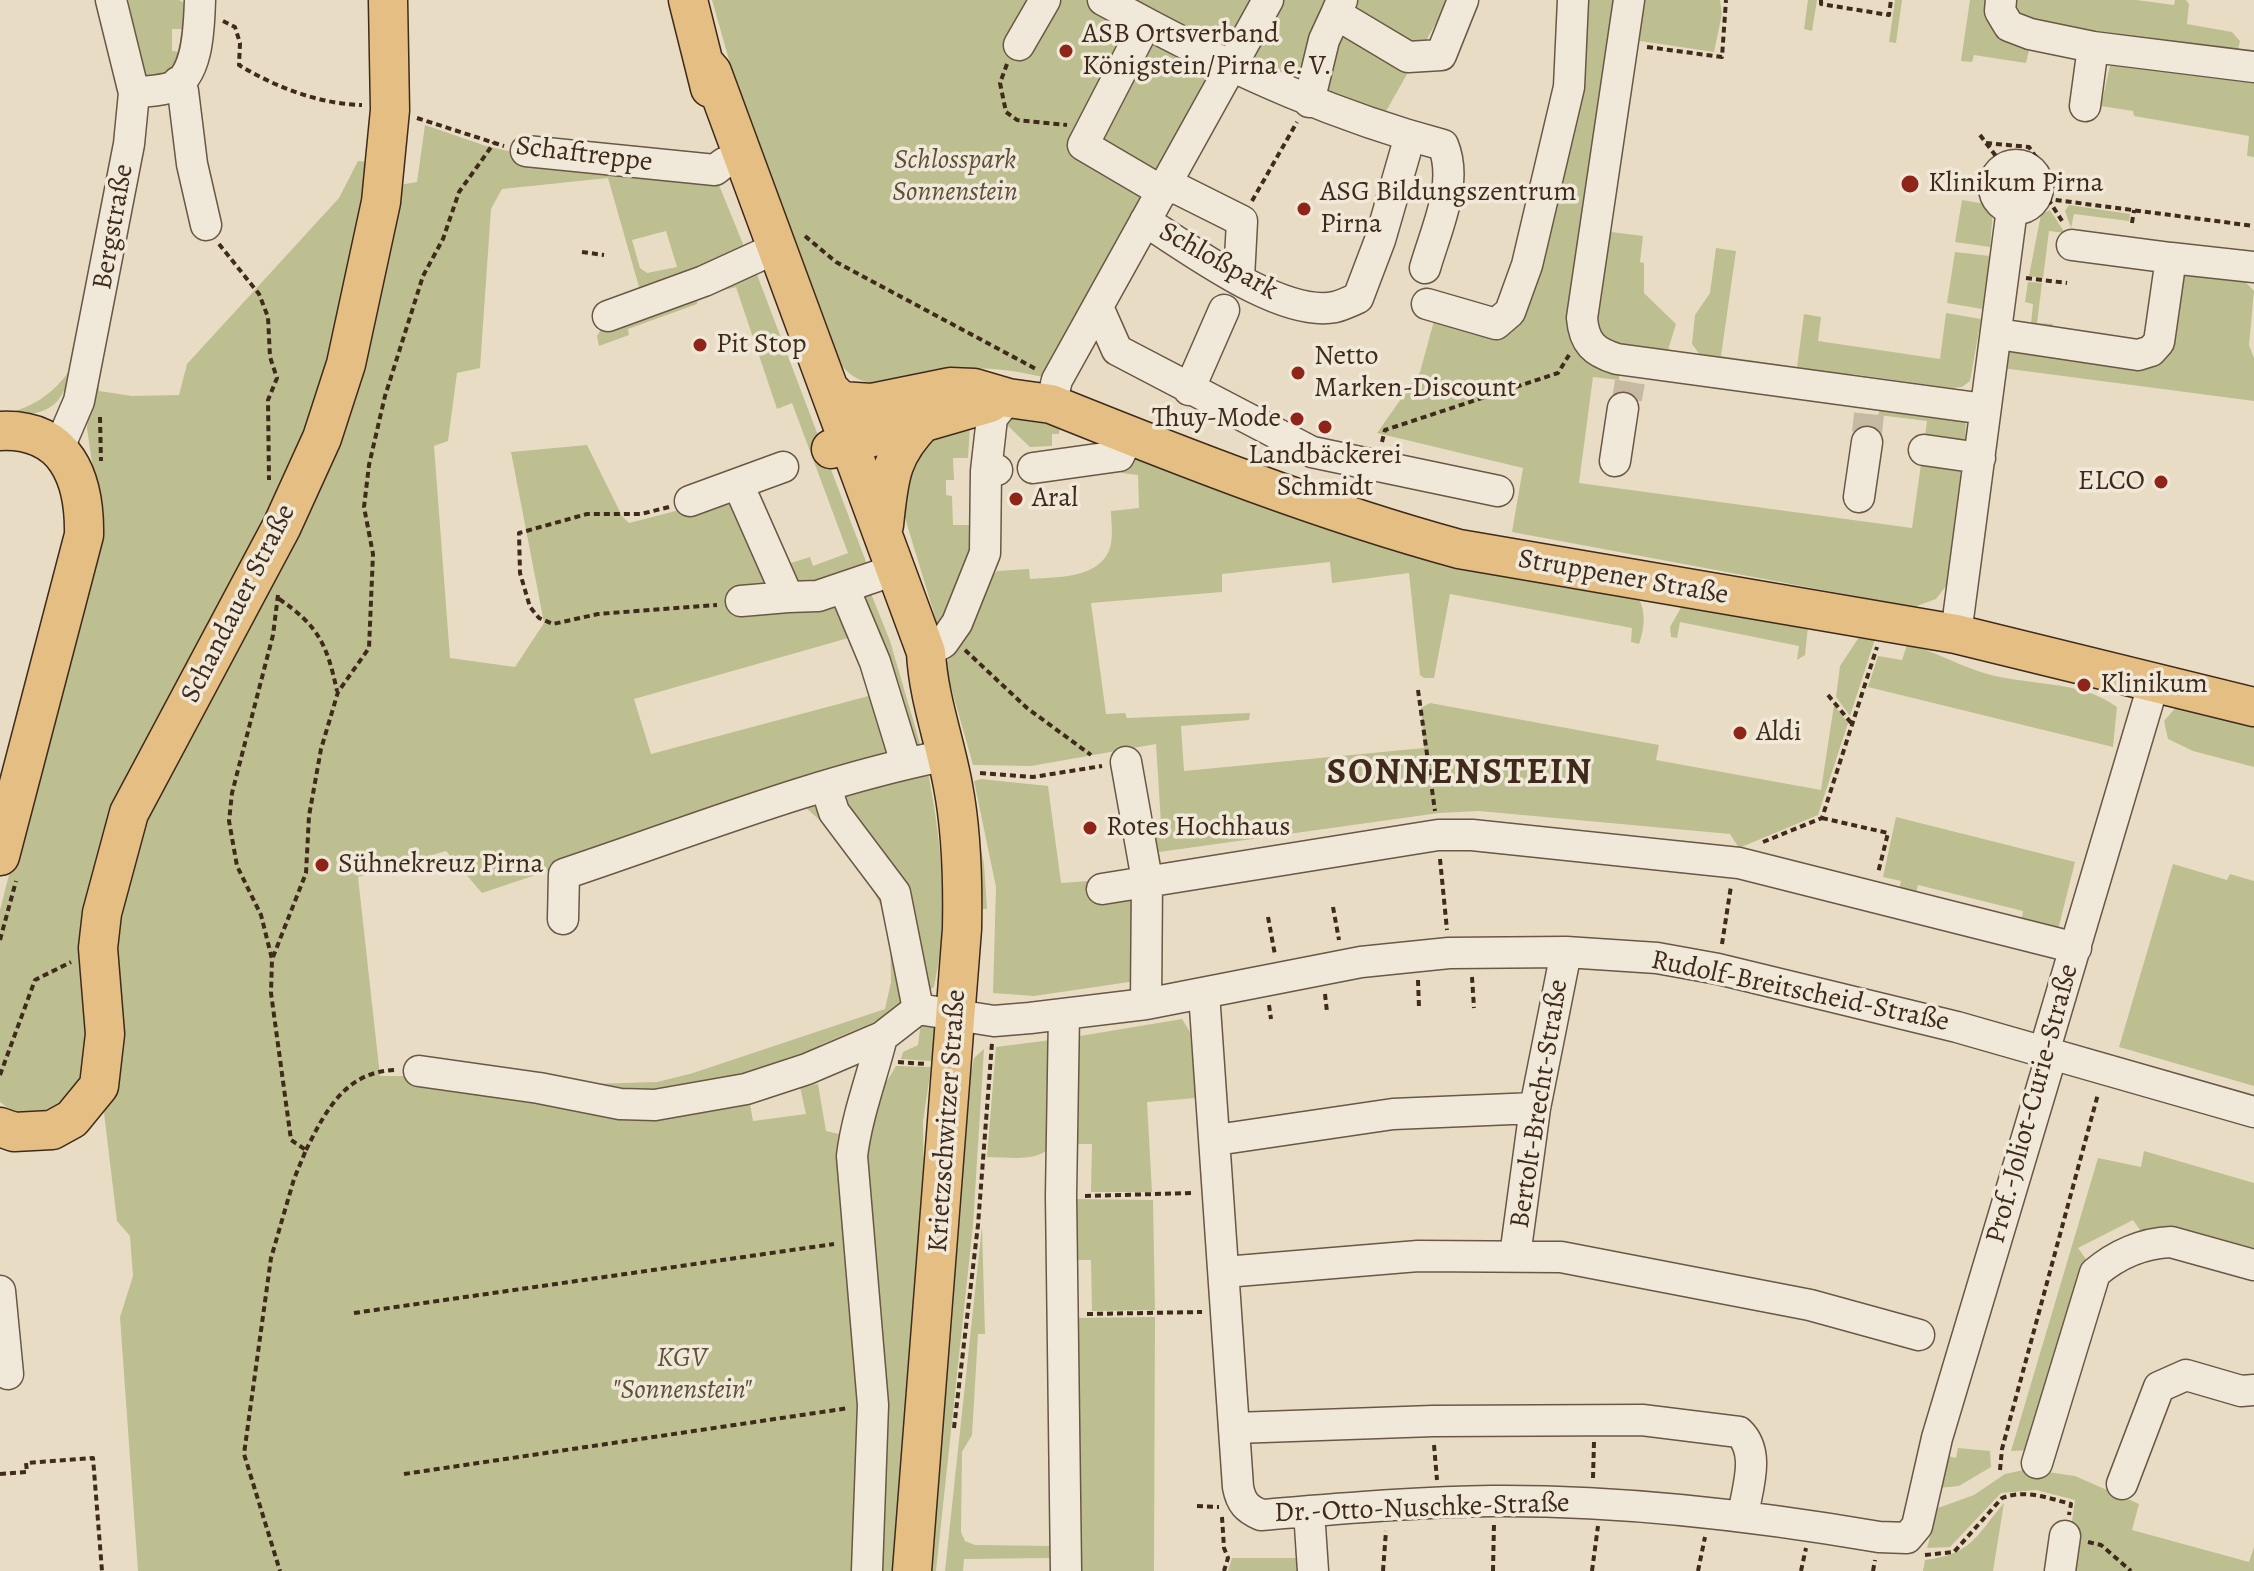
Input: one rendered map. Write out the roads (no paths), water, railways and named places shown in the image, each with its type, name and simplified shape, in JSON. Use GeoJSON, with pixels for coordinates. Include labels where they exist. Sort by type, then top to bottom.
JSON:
{"type":"FeatureCollection","features":[{"type":"Feature","properties":{"kind":"main road","name":"Schandauer Straße"},"geometry":{"type":"LineString","coordinates":[[0,1127],[14,1132],[52,1130],[72,1119],[99,1086],[105,1034],[98,948],[102,913],[129,813],[265,560],[322,438],[346,364],[381,202],[390,110],[388,0]]}},
{"type":"Feature","properties":{"kind":"main road","name":"Krietzschwitzer Straße"},"geometry":{"type":"LineString","coordinates":[[688,0],[706,65],[724,163],[841,446],[883,532],[933,653],[963,876],[956,1014],[912,1571]]}},
{"type":"Feature","properties":{"kind":"main road","name":"Krietzschwitzer Straße"},"geometry":{"type":"LineString","coordinates":[[706,65],[712,72],[829,389],[841,446],[861,582],[901,638],[933,653]]}},
{"type":"Feature","properties":{"kind":"main road","name":"Struppener Straße"},"geometry":{"type":"LineString","coordinates":[[829,389],[841,401],[871,403],[950,387],[974,388],[1008,398]]}},
{"type":"Feature","properties":{"kind":"main road","name":"Struppener Straße"},"geometry":{"type":"LineString","coordinates":[[841,446],[1008,398],[1054,392],[1129,435],[1385,529],[1459,549],[1956,634],[2254,707]]}},
{"type":"Feature","properties":{"kind":"main road"},"geometry":{"type":"LineString","coordinates":[[883,532],[890,472],[898,450],[924,421]]}},
{"type":"Feature","properties":{"kind":"main road"},"geometry":{"type":"LineString","coordinates":[[0,431],[32,433],[58,450],[79,480],[85,505],[84,535],[0,856]]}},
{"type":"Feature","properties":{"kind":"street","name":"Bergstraße"},"geometry":{"type":"LineString","coordinates":[[58,450],[82,389],[114,228],[134,93],[111,0]]}},
{"type":"Feature","properties":{"kind":"street"},"geometry":{"type":"LineString","coordinates":[[1019,45],[1045,0]]}},
{"type":"Feature","properties":{"kind":"street"},"geometry":{"type":"LineString","coordinates":[[1103,0],[1231,68],[1309,102],[1443,145],[1451,163],[1449,182],[1425,268]]}},
{"type":"Feature","properties":{"kind":"street","name":"Schloßpark"},"geometry":{"type":"LineString","coordinates":[[1054,392],[1268,0]]}},
{"type":"Feature","properties":{"kind":"street"},"geometry":{"type":"LineString","coordinates":[[1309,102],[1324,40],[1339,7],[1408,57],[1441,55],[1463,0]]}},
{"type":"Feature","properties":{"kind":"street"},"geometry":{"type":"LineString","coordinates":[[1427,304],[1496,324],[1510,312],[1527,265],[1569,87],[1573,0]]}},
{"type":"Feature","properties":{"kind":"street"},"geometry":{"type":"LineString","coordinates":[[1629,0],[1583,330],[1594,350],[1629,384],[1870,416],[1985,409]]}},
{"type":"Feature","properties":{"kind":"street"},"geometry":{"type":"LineString","coordinates":[[2001,0],[2000,11],[2009,26],[2030,34],[2093,47],[2254,67]]}},
{"type":"Feature","properties":{"kind":"street"},"geometry":{"type":"LineString","coordinates":[[134,93],[173,87],[178,82],[190,65],[210,10]]}},
{"type":"Feature","properties":{"kind":"street"},"geometry":{"type":"LineString","coordinates":[[1146,23],[1083,145],[1165,188],[1242,221],[1239,278]]}},
{"type":"Feature","properties":{"kind":"street"},"geometry":{"type":"LineString","coordinates":[[2085,106],[2093,47]]}},
{"type":"Feature","properties":{"kind":"street"},"geometry":{"type":"LineString","coordinates":[[178,82],[183,91],[192,164],[206,225]]}},
{"type":"Feature","properties":{"kind":"street","name":"Schloßpark"},"geometry":{"type":"LineString","coordinates":[[1145,221],[1239,278],[1294,304],[1333,308],[1358,298],[1380,240],[1410,136]]}},
{"type":"Feature","properties":{"kind":"street","name":"Schaftreppe"},"geometry":{"type":"LineString","coordinates":[[526,151],[715,170],[724,163]]}},
{"type":"Feature","properties":{"kind":"street"},"geometry":{"type":"LineString","coordinates":[[1956,634],[1985,409],[1998,334],[2012,209],[2003,205],[1994,189],[1995,180],[2005,168]]}},
{"type":"Feature","properties":{"kind":"street"},"geometry":{"type":"LineString","coordinates":[[2072,245],[2254,267]]}},
{"type":"Feature","properties":{"kind":"street"},"geometry":{"type":"LineString","coordinates":[[608,316],[704,281],[761,255]]}},
{"type":"Feature","properties":{"kind":"street"},"geometry":{"type":"LineString","coordinates":[[1998,334],[2138,355],[2151,351],[2159,342],[2162,330],[2171,258]]}},
{"type":"Feature","properties":{"kind":"street"},"geometry":{"type":"LineString","coordinates":[[1098,307],[1117,350],[1312,452],[1377,463],[1498,491]]}},
{"type":"Feature","properties":{"kind":"street"},"geometry":{"type":"LineString","coordinates":[[1189,390],[1224,310]]}},
{"type":"Feature","properties":{"kind":"street"},"geometry":{"type":"LineString","coordinates":[[1615,461],[1629,384]]}},
{"type":"Feature","properties":{"kind":"street"},"geometry":{"type":"LineString","coordinates":[[933,653],[985,553],[992,418],[1008,398]]}},
{"type":"Feature","properties":{"kind":"street"},"geometry":{"type":"LineString","coordinates":[[1859,497],[1870,416]]}},
{"type":"Feature","properties":{"kind":"street"},"geometry":{"type":"LineString","coordinates":[[1033,468],[1119,456],[1129,435]]}},
{"type":"Feature","properties":{"kind":"street"},"geometry":{"type":"LineString","coordinates":[[1924,450],[1980,458]]}},
{"type":"Feature","properties":{"kind":"street"},"geometry":{"type":"LineString","coordinates":[[1299,499],[1312,452]]}},
{"type":"Feature","properties":{"kind":"street"},"geometry":{"type":"LineString","coordinates":[[690,501],[783,467]]}},
{"type":"Feature","properties":{"kind":"street"},"geometry":{"type":"LineString","coordinates":[[738,484],[788,597]]}},
{"type":"Feature","properties":{"kind":"street"},"geometry":{"type":"LineString","coordinates":[[741,601],[818,596],[861,582],[875,662],[906,763]]}},
{"type":"Feature","properties":{"kind":"street","name":"Prof.-Joliot-Curie-Straße"},"geometry":{"type":"LineString","coordinates":[[1917,1526],[1937,1438],[2048,1067],[2044,1052],[2154,682]]}},
{"type":"Feature","properties":{"kind":"street"},"geometry":{"type":"LineString","coordinates":[[563,919],[564,874],[826,787],[906,763],[947,755]]}},
{"type":"Feature","properties":{"kind":"street"},"geometry":{"type":"LineString","coordinates":[[1126,762],[1147,880],[1146,1004]]}},
{"type":"Feature","properties":{"kind":"street"},"geometry":{"type":"LineString","coordinates":[[826,787],[834,812],[895,893],[918,1009],[879,1050],[857,1119],[852,1156],[873,1405],[867,1571]]}},
{"type":"Feature","properties":{"kind":"street"},"geometry":{"type":"LineString","coordinates":[[1102,889],[1438,835],[1518,838],[1739,863],[2076,948]]}},
{"type":"Feature","properties":{"kind":"street","name":"Rudolf-Breitscheid-Straße"},"geometry":{"type":"LineString","coordinates":[[918,1009],[994,1021],[1064,1014],[1146,1004],[1279,978],[1334,975],[1449,953],[1566,952],[1657,958],[1718,969],[2044,1052],[2254,1112]]}},
{"type":"Feature","properties":{"kind":"street","name":"Bertolt-Brecht-Straße"},"geometry":{"type":"LineString","coordinates":[[1515,1256],[1535,1108],[1566,952]]}},
{"type":"Feature","properties":{"kind":"street","name":"Dr.-Otto-Nuschke-Straße"},"geometry":{"type":"LineString","coordinates":[[1204,993],[1238,1487],[1240,1499],[1248,1509],[1261,1515],[1387,1505],[1494,1501],[1710,1512],[1879,1537],[1907,1538],[1917,1526]]}},
{"type":"Feature","properties":{"kind":"street"},"geometry":{"type":"LineString","coordinates":[[1064,1014],[1061,1196],[1066,1571]]}},
{"type":"Feature","properties":{"kind":"street"},"geometry":{"type":"LineString","coordinates":[[419,1071],[620,1104],[655,1105],[746,1089],[879,1050]]}},
{"type":"Feature","properties":{"kind":"street"},"geometry":{"type":"LineString","coordinates":[[1216,1140],[1393,1114],[1535,1108]]}},
{"type":"Feature","properties":{"kind":"street"},"geometry":{"type":"LineString","coordinates":[[2037,1463],[2095,1273],[2109,1261],[2158,1242],[2171,1242],[2254,1265]]}},
{"type":"Feature","properties":{"kind":"street"},"geometry":{"type":"LineString","coordinates":[[1225,1272],[1418,1256],[1561,1257],[1652,1272],[1810,1305],[1919,1335]]}},
{"type":"Feature","properties":{"kind":"street"},"geometry":{"type":"LineString","coordinates":[[0,1291],[8,1374]]}},
{"type":"Feature","properties":{"kind":"street"},"geometry":{"type":"LineString","coordinates":[[2122,1484],[2159,1387],[2186,1375],[2241,1391],[2254,1390]]}},
{"type":"Feature","properties":{"kind":"street"},"geometry":{"type":"LineString","coordinates":[[1235,1428],[1433,1421],[1642,1420],[1739,1432],[1750,1442],[1752,1459],[1743,1516]]}},
{"type":"Feature","properties":{"kind":"street"},"geometry":{"type":"LineString","coordinates":[[1309,1511],[1313,1571]]}},
{"type":"Feature","properties":{"kind":"street"},"geometry":{"type":"LineString","coordinates":[[2060,1571],[2065,1536]]}},
{"type":"Feature","properties":{"kind":"tunnel"},"geometry":{"type":"LineString","coordinates":[[1627,399],[1630,382]]}},
{"type":"Feature","properties":{"kind":"tunnel"},"geometry":{"type":"LineString","coordinates":[[1867,433],[1869,414]]}},
{"type":"Feature","properties":{"kind":"place","name":"ASB Ortsverband Königstein/Pirna e. V."},"geometry":{"type":"Point","coordinates":[1066,51]}},
{"type":"Feature","properties":{"kind":"place","name":"Klinikum Pirna"},"geometry":{"type":"Point","coordinates":[1910,184]}},
{"type":"Feature","properties":{"kind":"place","name":"ASG Bildungszentrum Pirna"},"geometry":{"type":"Point","coordinates":[1304,209]}},
{"type":"Feature","properties":{"kind":"place","name":"Pit Stop"},"geometry":{"type":"Point","coordinates":[700,345]}},
{"type":"Feature","properties":{"kind":"place","name":"Netto Marken-Discount"},"geometry":{"type":"Point","coordinates":[1298,373]}},
{"type":"Feature","properties":{"kind":"place","name":"Thuy-Mode"},"geometry":{"type":"Point","coordinates":[1297,419]}},
{"type":"Feature","properties":{"kind":"place","name":"Landbäckerei Schmidt"},"geometry":{"type":"Point","coordinates":[1325,427]}},
{"type":"Feature","properties":{"kind":"place","name":"ELCO"},"geometry":{"type":"Point","coordinates":[2161,482]}},
{"type":"Feature","properties":{"kind":"place","name":"Aral"},"geometry":{"type":"Point","coordinates":[1016,499]}},
{"type":"Feature","properties":{"kind":"place","name":"Klinikum"},"geometry":{"type":"Point","coordinates":[2084,685]}},
{"type":"Feature","properties":{"kind":"place","name":"Aldi"},"geometry":{"type":"Point","coordinates":[1740,733]}},
{"type":"Feature","properties":{"kind":"place","name":"Rotes Hochhaus"},"geometry":{"type":"Point","coordinates":[1090,828]}},
{"type":"Feature","properties":{"kind":"place","name":"Sühnekreuz Pirna"},"geometry":{"type":"Point","coordinates":[322,865]}},
{"type":"Feature","properties":{"kind":"district","name":"SONNENSTEIN"},"geometry":{"type":"Point","coordinates":[1460,774]}},
{"type":"Feature","properties":{"kind":"park label","name":"Schlosspark Sonnenstein"},"geometry":{"type":"Point","coordinates":[955,177]}},
{"type":"Feature","properties":{"kind":"park label","name":"KGV \"Sonnenstein\""},"geometry":{"type":"Point","coordinates":[682,1375]}}]}
